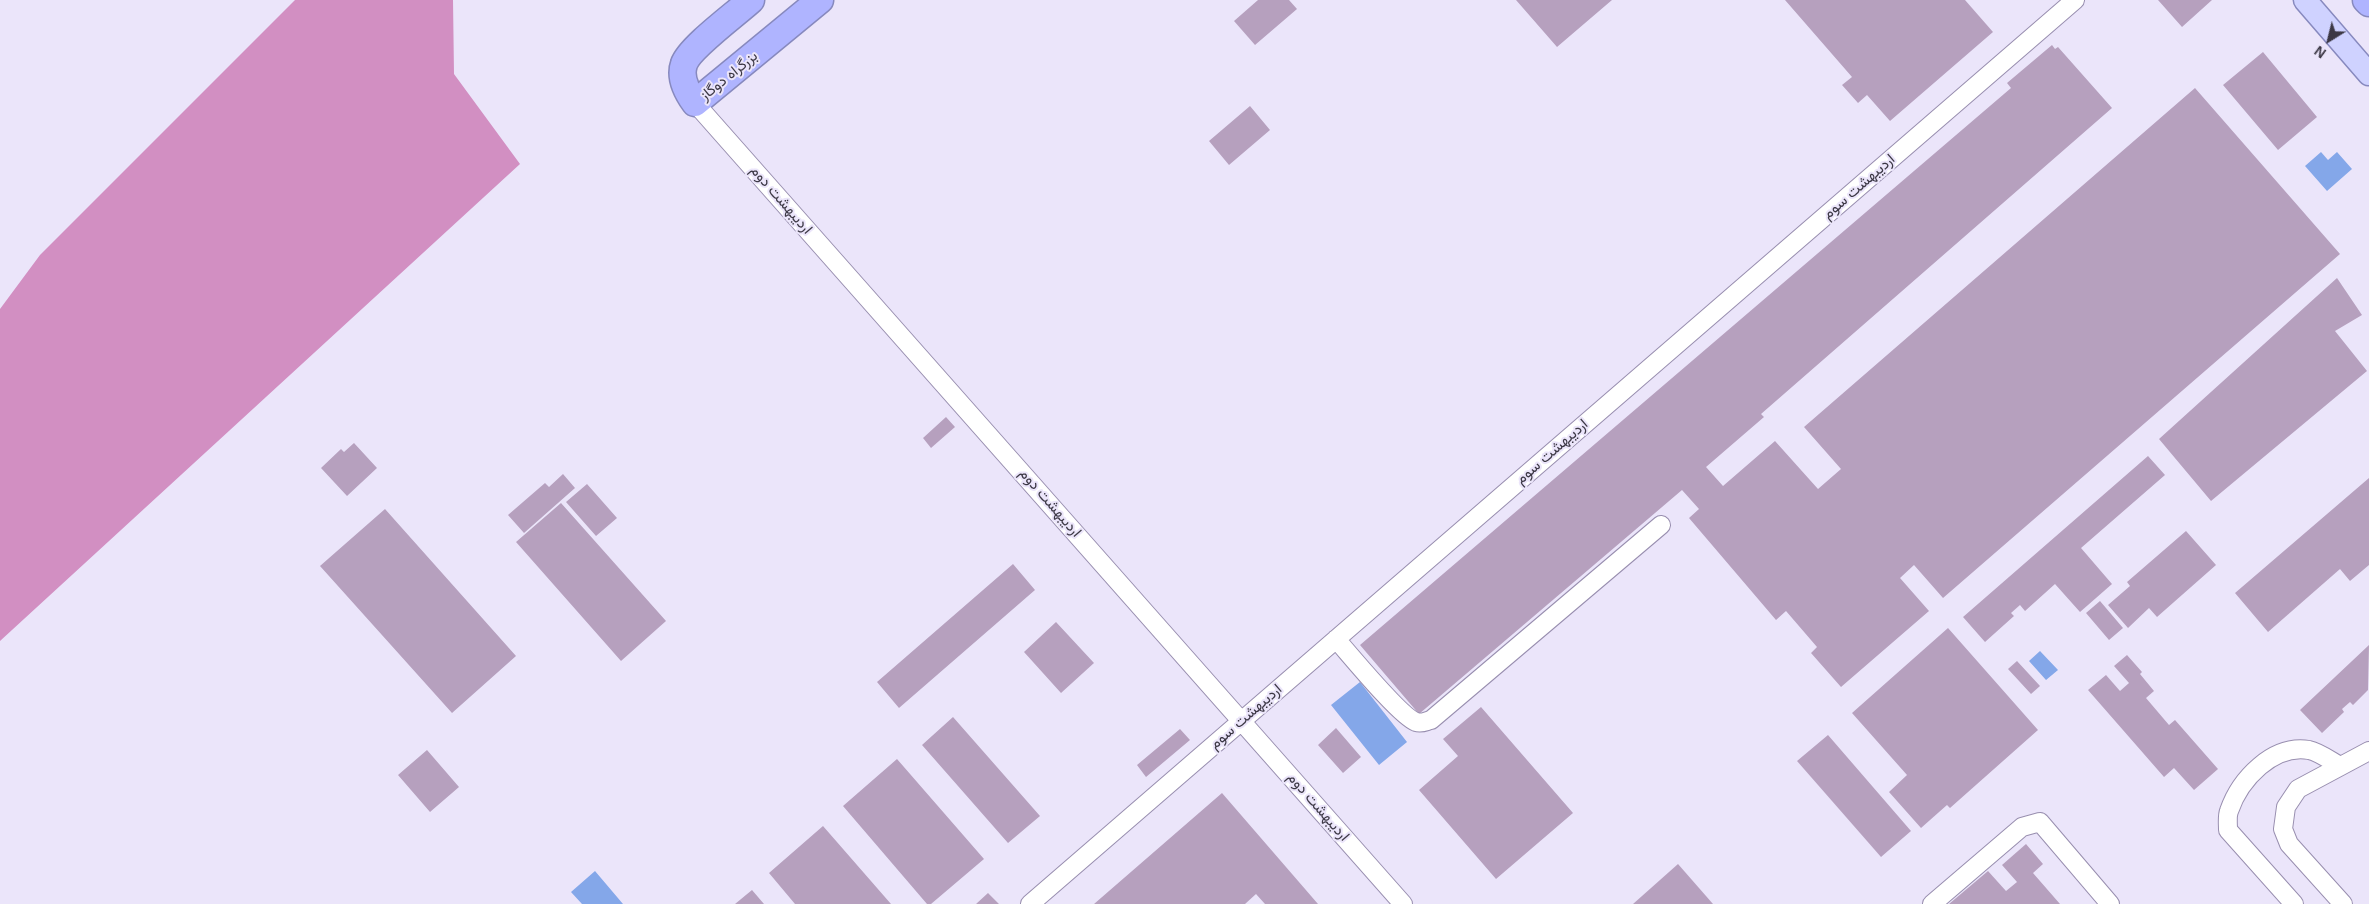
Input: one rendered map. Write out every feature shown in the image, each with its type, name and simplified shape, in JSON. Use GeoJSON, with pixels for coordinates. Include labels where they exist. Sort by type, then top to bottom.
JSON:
{"type":"FeatureCollection","features":[{"type":"Feature","properties":{"kind":"highway","name":"بزرگراه دوگاز"},"geometry":{"type":"LineString","coordinates":[[751,0],[693,50],[684,63],[682,76],[688,94],[696,103],[820,0]]}},
{"type":"Feature","properties":{"kind":"highway"},"geometry":{"type":"LineString","coordinates":[[2366,0],[2369,3]]}},
{"type":"Feature","properties":{"kind":"main road"},"geometry":{"type":"LineString","coordinates":[[2306,0],[2369,74]]}},
{"type":"Feature","properties":{"kind":"street","name":"اردیبهشت سوم"},"geometry":{"type":"LineString","coordinates":[[1030,904],[2075,0]]}},
{"type":"Feature","properties":{"kind":"street","name":"اردیبهشت دوم"},"geometry":{"type":"LineString","coordinates":[[696,103],[1403,904]]}},
{"type":"Feature","properties":{"kind":"street"},"geometry":{"type":"LineString","coordinates":[[1336,639],[1414,722],[1421,723],[1431,720],[1661,525]]}},
{"type":"Feature","properties":{"kind":"street"},"geometry":{"type":"LineString","coordinates":[[2294,904],[2228,830],[2229,812],[2240,790],[2253,773],[2275,755],[2297,750],[2311,750],[2340,766]]}},
{"type":"Feature","properties":{"kind":"street"},"geometry":{"type":"LineString","coordinates":[[2343,904],[2289,844],[2283,829],[2286,807],[2298,789],[2369,750]]}},
{"type":"Feature","properties":{"kind":"street"},"geometry":{"type":"LineString","coordinates":[[1932,904],[2022,828],[2040,822],[2110,904]]}},
{"type":"Feature","properties":{"kind":"shaded area"},"geometry":{"type":"Polygon","coordinates":[[[295,0],[453,0],[454,74],[520,164],[0,641],[0,309],[40,255],[295,0]]]}},
{"type":"Feature","properties":{"kind":"water"},"geometry":{"type":"Polygon","coordinates":[[[2321,152],[2328,160],[2337,152],[2352,169],[2327,191],[2305,166],[2321,152]]]}},
{"type":"Feature","properties":{"kind":"water"},"geometry":{"type":"Polygon","coordinates":[[[2040,651],[2058,670],[2046,680],[2029,661],[2040,651]]]}},
{"type":"Feature","properties":{"kind":"water"},"geometry":{"type":"Polygon","coordinates":[[[1360,682],[1407,742],[1379,765],[1331,705],[1360,682]]]}},
{"type":"Feature","properties":{"kind":"water"},"geometry":{"type":"Polygon","coordinates":[[[595,871],[623,904],[582,904],[571,892],[595,871]]]}},
{"type":"Feature","properties":{"kind":"building"},"geometry":{"type":"Polygon","coordinates":[[[1258,0],[1289,0],[1297,9],[1255,45],[1234,21],[1258,0]]]}},
{"type":"Feature","properties":{"kind":"building"},"geometry":{"type":"Polygon","coordinates":[[[1516,0],[1612,0],[1557,47],[1516,0]]]}},
{"type":"Feature","properties":{"kind":"building"},"geometry":{"type":"Polygon","coordinates":[[[1785,0],[1965,0],[1993,32],[1890,121],[1867,95],[1858,103],[1842,85],[1852,77],[1785,0]]]}},
{"type":"Feature","properties":{"kind":"building"},"geometry":{"type":"Polygon","coordinates":[[[2158,0],[2212,0],[2182,27],[2158,0]]]}},
{"type":"Feature","properties":{"kind":"building"},"geometry":{"type":"Polygon","coordinates":[[[2052,45],[2055,49],[2058,47],[2112,108],[1761,414],[1764,417],[1706,467],[1723,486],[1775,441],[1818,489],[1841,469],[1804,427],[2195,88],[2340,254],[1943,598],[1914,565],[1900,578],[1929,611],[1841,687],[1811,653],[1817,647],[1786,611],[1776,620],[1689,518],[1699,509],[1682,490],[1419,714],[1360,645],[2011,88],[2007,83],[2052,45]]]}},
{"type":"Feature","properties":{"kind":"building"},"geometry":{"type":"Polygon","coordinates":[[[2263,52],[2317,117],[2278,150],[2223,85],[2263,52]]]}},
{"type":"Feature","properties":{"kind":"building"},"geometry":{"type":"Polygon","coordinates":[[[1250,106],[1270,130],[1229,165],[1209,141],[1250,106]]]}},
{"type":"Feature","properties":{"kind":"building"},"geometry":{"type":"Polygon","coordinates":[[[2337,278],[2362,315],[2335,331],[2367,371],[2211,501],[2159,439],[2337,278]]]}},
{"type":"Feature","properties":{"kind":"building"},"geometry":{"type":"Polygon","coordinates":[[[946,417],[955,427],[931,448],[923,438],[946,417]]]}},
{"type":"Feature","properties":{"kind":"building"},"geometry":{"type":"Polygon","coordinates":[[[354,443],[377,468],[347,496],[321,468],[341,449],[344,452],[354,443]]]}},
{"type":"Feature","properties":{"kind":"building"},"geometry":{"type":"Polygon","coordinates":[[[2148,456],[2165,475],[2081,548],[2112,584],[2080,612],[2055,584],[2025,611],[2020,605],[2011,613],[2014,616],[1985,642],[1963,617],[2148,456]]]}},
{"type":"Feature","properties":{"kind":"building"},"geometry":{"type":"Polygon","coordinates":[[[563,474],[575,488],[524,533],[508,515],[545,483],[549,487],[563,474]]]}},
{"type":"Feature","properties":{"kind":"building"},"geometry":{"type":"Polygon","coordinates":[[[2369,478],[2369,565],[2350,581],[2340,569],[2268,632],[2235,593],[2369,478]]]}},
{"type":"Feature","properties":{"kind":"building"},"geometry":{"type":"Polygon","coordinates":[[[587,484],[617,518],[596,536],[566,502],[587,484]]]}},
{"type":"Feature","properties":{"kind":"building"},"geometry":{"type":"Polygon","coordinates":[[[561,503],[666,621],[621,661],[516,542],[561,503]]]}},
{"type":"Feature","properties":{"kind":"building"},"geometry":{"type":"Polygon","coordinates":[[[385,509],[516,656],[452,713],[320,566],[385,509]]]}},
{"type":"Feature","properties":{"kind":"building"},"geometry":{"type":"Polygon","coordinates":[[[2186,531],[2216,565],[2157,617],[2149,608],[2128,628],[2108,605],[2130,586],[2127,582],[2186,531]]]}},
{"type":"Feature","properties":{"kind":"building"},"geometry":{"type":"Polygon","coordinates":[[[1013,564],[1035,590],[899,708],[877,682],[1013,564]]]}},
{"type":"Feature","properties":{"kind":"building"},"geometry":{"type":"Polygon","coordinates":[[[2100,601],[2123,628],[2109,640],[2086,613],[2100,601]]]}},
{"type":"Feature","properties":{"kind":"building"},"geometry":{"type":"Polygon","coordinates":[[[1056,622],[1094,663],[1061,693],[1024,652],[1056,622]]]}},
{"type":"Feature","properties":{"kind":"building"},"geometry":{"type":"Polygon","coordinates":[[[1948,628],[2038,730],[1950,808],[1947,805],[1921,828],[1889,792],[1907,775],[1852,713],[1948,628]]]}},
{"type":"Feature","properties":{"kind":"building"},"geometry":{"type":"Polygon","coordinates":[[[2369,645],[2368,690],[2353,705],[2350,702],[2342,709],[2344,712],[2322,733],[2300,710],[2369,645]]]}},
{"type":"Feature","properties":{"kind":"building"},"geometry":{"type":"Polygon","coordinates":[[[2127,655],[2142,672],[2140,674],[2154,691],[2146,698],[2169,725],[2175,720],[2218,769],[2194,790],[2174,768],[2164,777],[2088,690],[2106,675],[2120,691],[2129,683],[2114,666],[2127,655]]]}},
{"type":"Feature","properties":{"kind":"building"},"geometry":{"type":"Polygon","coordinates":[[[2017,661],[2040,686],[2031,694],[2008,669],[2017,661]]]}},
{"type":"Feature","properties":{"kind":"building"},"geometry":{"type":"Polygon","coordinates":[[[1481,707],[1573,813],[1496,879],[1419,790],[1458,756],[1443,739],[1481,707]]]}},
{"type":"Feature","properties":{"kind":"building"},"geometry":{"type":"Polygon","coordinates":[[[953,717],[1040,816],[1008,843],[922,745],[953,717]]]}},
{"type":"Feature","properties":{"kind":"building"},"geometry":{"type":"Polygon","coordinates":[[[1336,728],[1361,757],[1343,773],[1318,745],[1336,728]]]}},
{"type":"Feature","properties":{"kind":"building"},"geometry":{"type":"Polygon","coordinates":[[[1180,729],[1190,740],[1146,777],[1137,765],[1180,729]]]}},
{"type":"Feature","properties":{"kind":"building"},"geometry":{"type":"Polygon","coordinates":[[[1828,735],[1911,831],[1881,857],[1797,761],[1828,735]]]}},
{"type":"Feature","properties":{"kind":"building"},"geometry":{"type":"Polygon","coordinates":[[[427,750],[459,787],[430,812],[398,775],[427,750]]]}},
{"type":"Feature","properties":{"kind":"building"},"geometry":{"type":"Polygon","coordinates":[[[897,759],[984,859],[931,904],[927,904],[843,806],[897,759]]]}},
{"type":"Feature","properties":{"kind":"building"},"geometry":{"type":"Polygon","coordinates":[[[1222,793],[1318,904],[1265,904],[1256,894],[1245,904],[1094,904],[1222,793]]]}},
{"type":"Feature","properties":{"kind":"building"},"geometry":{"type":"Polygon","coordinates":[[[823,826],[891,904],[795,904],[769,873],[823,826]]]}},
{"type":"Feature","properties":{"kind":"building"},"geometry":{"type":"Polygon","coordinates":[[[2026,844],[2043,864],[2033,873],[2060,904],[1949,904],[1988,871],[2006,891],[2017,882],[2002,865],[2026,844]]]}},
{"type":"Feature","properties":{"kind":"building"},"geometry":{"type":"Polygon","coordinates":[[[1678,864],[1713,904],[1633,904],[1678,864]]]}},
{"type":"Feature","properties":{"kind":"building"},"geometry":{"type":"Polygon","coordinates":[[[752,890],[764,904],[735,904],[752,890]]]}},
{"type":"Feature","properties":{"kind":"building"},"geometry":{"type":"Polygon","coordinates":[[[988,893],[999,904],[976,904],[988,893]]]}}]}
